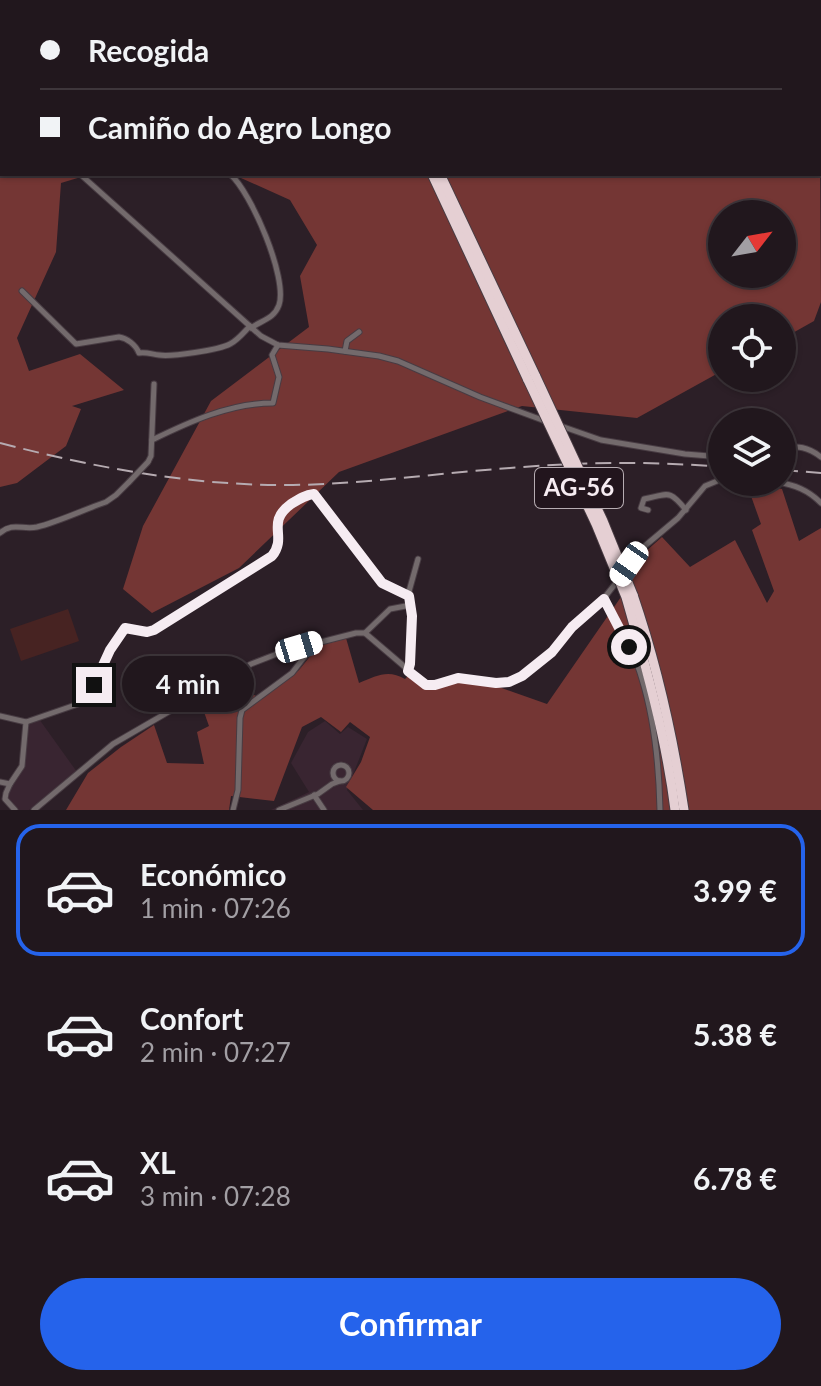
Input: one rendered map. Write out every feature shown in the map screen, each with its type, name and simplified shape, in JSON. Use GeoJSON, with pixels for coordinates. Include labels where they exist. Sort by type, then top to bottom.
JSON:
{"type":"FeatureCollection","features":[{"type":"Feature","properties":{"kind":"highway"},"geometry":{"type":"LineString","coordinates":[[426,176],[455,231],[463,239]]}},
{"type":"Feature","properties":{"kind":"highway","name":"AG-56"},"geometry":{"type":"LineString","coordinates":[[433,176],[603,521],[656,671],[674,747],[684,810]]}},
{"type":"Feature","properties":{"kind":"highway","name":"AG-56"},"geometry":{"type":"LineString","coordinates":[[441,176],[532,379]]}},
{"type":"Feature","properties":{"kind":"highway"},"geometry":{"type":"LineString","coordinates":[[447,176],[461,209],[465,228]]}},
{"type":"Feature","properties":{"kind":"highway","name":"AG-56"},"geometry":{"type":"LineString","coordinates":[[629,596],[666,749],[675,810]]}},
{"type":"Feature","properties":{"kind":"street"},"geometry":{"type":"LineString","coordinates":[[82,176],[267,341],[278,345],[379,356],[398,361],[480,397],[601,440],[708,456]]}},
{"type":"Feature","properties":{"kind":"street"},"geometry":{"type":"LineString","coordinates":[[22,291],[76,344],[119,337],[130,341],[139,353],[158,355],[225,346],[250,327],[272,317],[280,304],[281,295],[257,214],[232,176]]}},
{"type":"Feature","properties":{"kind":"street"},"geometry":{"type":"LineString","coordinates":[[345,351],[347,341],[359,332]]}},
{"type":"Feature","properties":{"kind":"street"},"geometry":{"type":"LineString","coordinates":[[152,440],[223,410],[273,403],[279,377],[272,355],[278,345]]}},
{"type":"Feature","properties":{"kind":"street"},"geometry":{"type":"LineString","coordinates":[[0,533],[13,526],[35,528],[106,502],[116,495],[151,456],[154,384]]}},
{"type":"Feature","properties":{"kind":"street"},"geometry":{"type":"LineString","coordinates":[[796,447],[802,446],[821,457]]}},
{"type":"Feature","properties":{"kind":"street"},"geometry":{"type":"LineString","coordinates":[[34,810],[113,744],[251,664],[315,642],[365,633],[423,684],[431,686],[458,678],[496,683],[514,680],[552,652],[572,627],[604,599],[640,550],[687,510],[708,485]]}},
{"type":"Feature","properties":{"kind":"street"},"geometry":{"type":"LineString","coordinates":[[796,486],[821,503]]}},
{"type":"Feature","properties":{"kind":"street"},"geometry":{"type":"LineString","coordinates":[[0,716],[26,722],[81,703],[125,628],[147,632],[154,630],[272,556],[278,545],[277,522],[281,513],[303,497],[314,494],[382,583],[408,595]]}},
{"type":"Feature","properties":{"kind":"street"},"geometry":{"type":"LineString","coordinates":[[648,510],[641,508],[644,499],[669,494],[674,495],[687,510]]}},
{"type":"Feature","properties":{"kind":"street"},"geometry":{"type":"LineString","coordinates":[[408,671],[412,616],[408,595],[418,559]]}},
{"type":"Feature","properties":{"kind":"street"},"geometry":{"type":"LineString","coordinates":[[604,599],[643,682],[656,747],[660,810]]}},
{"type":"Feature","properties":{"kind":"street"},"geometry":{"type":"LineString","coordinates":[[365,633],[390,609],[411,605]]}},
{"type":"Feature","properties":{"kind":"street"},"geometry":{"type":"LineString","coordinates":[[233,810],[238,790],[242,710],[292,673],[315,642]]}},
{"type":"Feature","properties":{"kind":"street"},"geometry":{"type":"LineString","coordinates":[[15,810],[5,799],[10,784],[22,766],[26,722]]}},
{"type":"Feature","properties":{"kind":"street"},"geometry":{"type":"LineString","coordinates":[[279,810],[314,795],[336,780]]}},
{"type":"Feature","properties":{"kind":"street"},"geometry":{"type":"LineString","coordinates":[[0,782],[10,784]]}},
{"type":"Feature","properties":{"kind":"street"},"geometry":{"type":"LineString","coordinates":[[314,795],[324,810]]}},
{"type":"Feature","properties":{"kind":"shaded area"},"geometry":{"type":"Polygon","coordinates":[[[0,176],[84,176],[61,183],[56,252],[17,338],[29,371],[80,354],[124,390],[72,406],[81,409],[66,446],[17,483],[0,487],[0,176]]]}},
{"type":"Feature","properties":{"kind":"shaded area"},"geometry":{"type":"Polygon","coordinates":[[[236,176],[820,176],[821,302],[814,321],[796,331],[796,304],[708,304],[708,379],[637,418],[522,406],[339,472],[239,568],[152,613],[123,589],[143,526],[211,401],[309,327],[300,276],[317,245],[290,200],[236,176]]]}},
{"type":"Feature","properties":{"kind":"shaded area"},"geometry":{"type":"Polygon","coordinates":[[[751,496],[784,496],[799,541],[821,528],[821,810],[373,810],[346,787],[361,762],[370,737],[350,722],[341,732],[321,717],[302,727],[274,801],[231,796],[229,810],[66,810],[88,773],[154,725],[167,763],[204,764],[197,732],[209,726],[199,698],[228,682],[262,699],[299,670],[321,643],[346,638],[359,683],[387,674],[405,679],[409,675],[430,689],[472,682],[496,686],[547,704],[632,581],[630,571],[637,559],[662,537],[690,567],[735,540],[767,603],[774,591],[752,530],[761,524],[751,496]]]}},
{"type":"Feature","properties":{"kind":"shaded area"},"geometry":{"type":"Polygon","coordinates":[[[68,609],[79,641],[21,661],[10,629],[68,609]]]}},
{"type":"Feature","properties":{"kind":"shaded area"},"geometry":{"type":"Polygon","coordinates":[[[39,719],[77,772],[29,810],[18,810],[9,802],[7,794],[22,770],[27,723],[39,719]]]}},
{"type":"Feature","properties":{"kind":"shaded area"},"geometry":{"type":"Polygon","coordinates":[[[325,721],[340,734],[348,727],[367,739],[347,790],[363,810],[271,810],[309,792],[291,763],[308,732],[325,721]]]}},
{"type":"Feature","properties":{"kind":"railway"},"geometry":{"type":"LineString","coordinates":[[0,443],[145,474],[255,485],[348,483],[590,463],[708,466]]}},
{"type":"Feature","properties":{"kind":"railway"},"geometry":{"type":"LineString","coordinates":[[796,471],[821,473]]}},
{"type":"Feature","properties":{"kind":"route"},"geometry":{"type":"LineString","coordinates":[[94,685],[110,650],[125,628],[147,632],[154,630],[272,556],[278,545],[277,522],[281,513],[297,500],[311,494],[382,583],[409,596],[412,616],[408,671],[423,684],[431,686],[458,678],[496,683],[514,680],[552,652],[572,627],[604,599],[629,647]]}}]}
